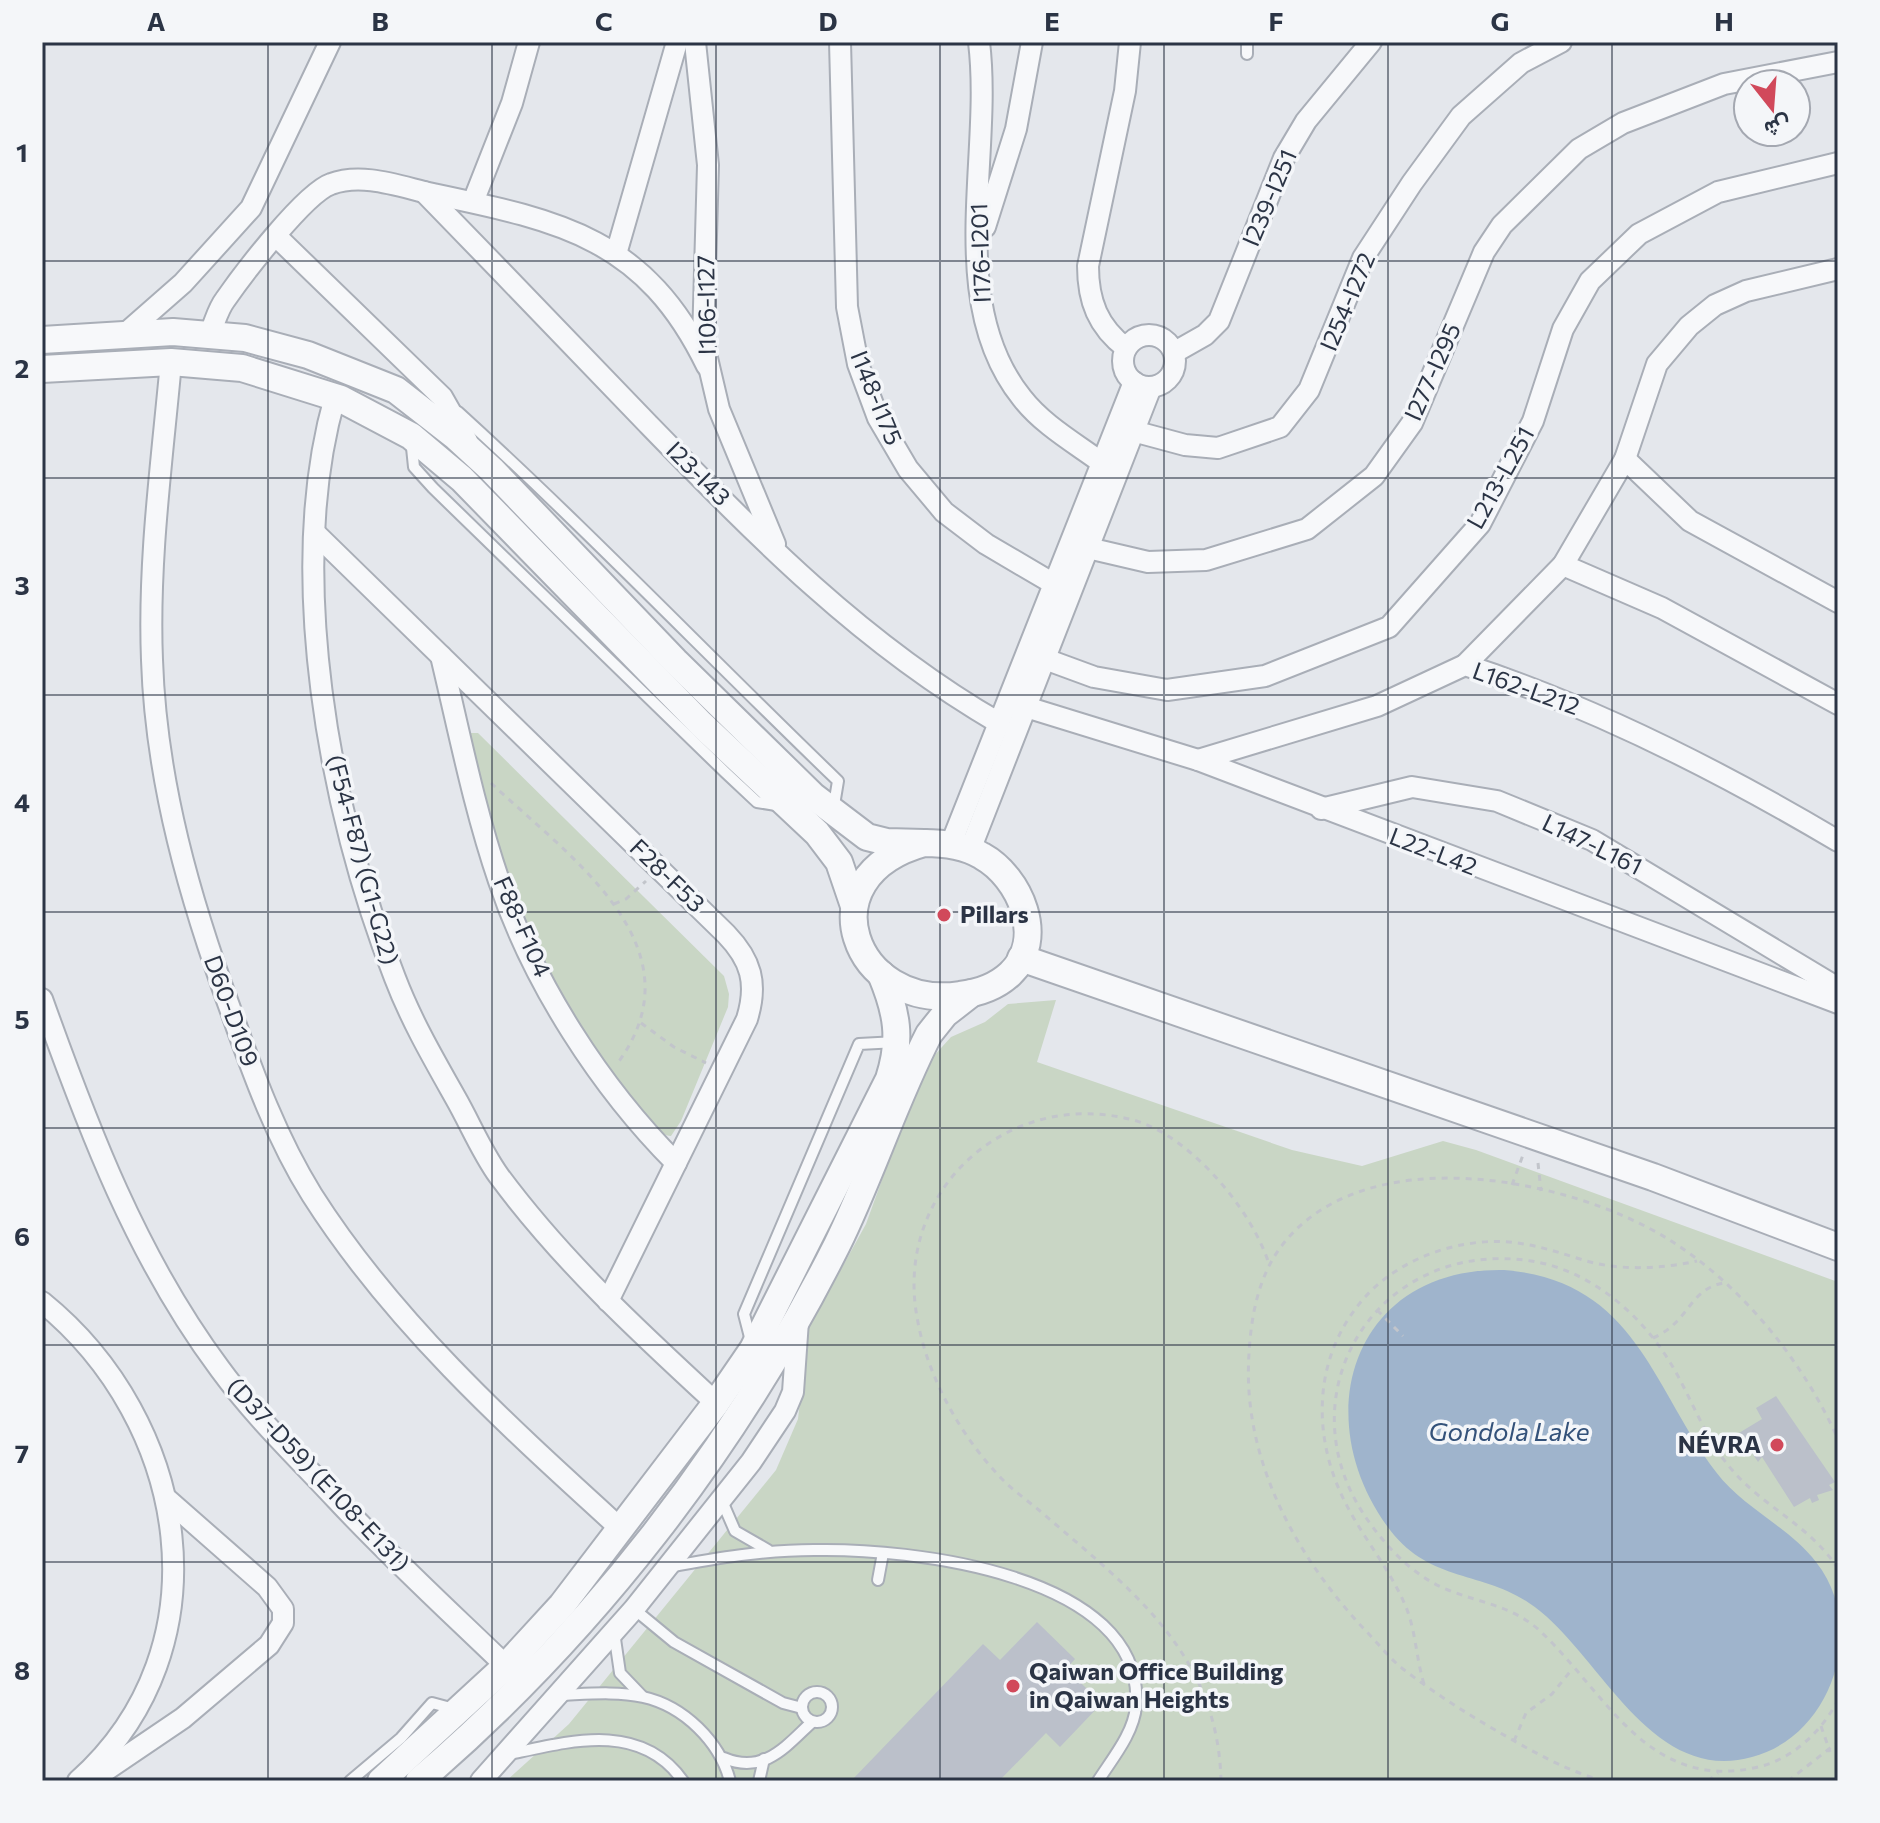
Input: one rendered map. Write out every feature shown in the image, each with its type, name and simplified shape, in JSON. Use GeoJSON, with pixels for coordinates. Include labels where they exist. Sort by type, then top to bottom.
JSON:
{"type":"FeatureCollection","features":[{"type":"Feature","properties":{"kind":"street"},"geometry":{"type":"LineString","coordinates":[[126,333],[183,283],[251,208],[330,42]]}},
{"type":"Feature","properties":{"kind":"street"},"geometry":{"type":"LineString","coordinates":[[473,202],[512,103],[529,42]]}},
{"type":"Feature","properties":{"kind":"street"},"geometry":{"type":"LineString","coordinates":[[616,254],[677,42]]}},
{"type":"Feature","properties":{"kind":"street","name":"I106-I127"},"geometry":{"type":"LineString","coordinates":[[695,42],[708,165],[703,308],[707,366],[729,437],[779,555]]}},
{"type":"Feature","properties":{"kind":"street","name":"I148-I175"},"geometry":{"type":"LineString","coordinates":[[840,42],[847,307],[858,364],[878,418],[908,469],[944,512],[986,544],[1054,584]]}},
{"type":"Feature","properties":{"kind":"street","name":"I176-I201"},"geometry":{"type":"LineString","coordinates":[[979,42],[981,310],[989,336],[1013,384],[1033,410],[1102,463]]}},
{"type":"Feature","properties":{"kind":"street"},"geometry":{"type":"LineString","coordinates":[[979,246],[1016,129],[1032,42]]}},
{"type":"Feature","properties":{"kind":"street"},"geometry":{"type":"LineString","coordinates":[[1126,348],[1099,319],[1089,285],[1088,266],[1125,91],[1130,42]]}},
{"type":"Feature","properties":{"kind":"street","name":"I239-I251"},"geometry":{"type":"LineString","coordinates":[[1175,352],[1205,335],[1219,321],[1263,205],[1290,148],[1315,109],[1371,42]]}},
{"type":"Feature","properties":{"kind":"street","name":"I254-I272"},"geometry":{"type":"LineString","coordinates":[[1133,431],[1185,445],[1218,448],[1280,427],[1309,390],[1363,258],[1412,183],[1461,116],[1521,63],[1561,42]]}},
{"type":"Feature","properties":{"kind":"street","name":"I277-I295"},"geometry":{"type":"LineString","coordinates":[[1088,548],[1148,562],[1206,560],[1307,529],[1374,476],[1412,423],[1484,252],[1502,225],[1579,149],[1623,123],[1724,84],[1838,62]]}},
{"type":"Feature","properties":{"kind":"street","name":"L213-L251"},"geometry":{"type":"LineString","coordinates":[[1045,659],[1094,677],[1167,690],[1265,676],[1389,627],[1480,524],[1533,421],[1563,329],[1590,281],[1639,234],[1718,192],[1838,163]]}},
{"type":"Feature","properties":{"kind":"street"},"geometry":{"type":"LineString","coordinates":[[207,364],[210,333],[223,302],[312,195],[338,182],[368,181],[516,211],[560,226],[616,254],[678,312],[707,366]]}},
{"type":"Feature","properties":{"kind":"street","name":"I23-I43"},"geometry":{"type":"LineString","coordinates":[[424,192],[779,555],[852,622],[902,661],[999,723]]}},
{"type":"Feature","properties":{"kind":"street"},"geometry":{"type":"LineString","coordinates":[[277,237],[442,397],[474,454]]}},
{"type":"Feature","properties":{"kind":"street"},"geometry":{"type":"LineString","coordinates":[[1465,665],[1563,565],[1625,459],[1657,364],[1689,326],[1715,305],[1746,291],[1838,269]]}},
{"type":"Feature","properties":{"kind":"street"},"geometry":{"type":"LineString","coordinates":[[42,340],[126,333],[210,333],[273,345],[373,379],[426,412],[474,454],[675,661],[833,813],[867,837],[961,847],[995,865],[1020,898],[1028,931],[1021,958],[1000,982],[972,993],[945,1014],[929,1034],[865,1185],[798,1317],[700,1472],[619,1578],[520,1689],[419,1781]]}},
{"type":"Feature","properties":{"kind":"street"},"geometry":{"type":"LineString","coordinates":[[1149,334],[1165,339],[1175,352],[1173,373],[1161,384],[1143,385],[1123,364],[1126,348],[1134,339],[1149,334]]}},
{"type":"Feature","properties":{"kind":"street"},"geometry":{"type":"LineString","coordinates":[[42,369],[171,362],[207,364],[284,379],[335,397],[411,436],[462,479],[701,724],[834,852],[854,906],[860,944],[881,974],[897,1016],[899,1041],[889,1079],[753,1349],[622,1530],[562,1605],[506,1666],[381,1781]]}},
{"type":"Feature","properties":{"kind":"street","name":"D60-D109"},"geometry":{"type":"LineString","coordinates":[[171,362],[153,605],[152,661],[164,776],[202,930],[253,1072],[313,1196],[406,1320],[478,1396],[622,1530]]}},
{"type":"Feature","properties":{"kind":"street"},"geometry":{"type":"LineString","coordinates":[[961,847],[1045,659],[1133,431],[1143,385]]}},
{"type":"Feature","properties":{"kind":"street"},"geometry":{"type":"LineString","coordinates":[[961,847],[999,723],[1102,463],[1143,385]]}},
{"type":"Feature","properties":{"kind":"street","name":"(F54-F87) (G1-G22)"},"geometry":{"type":"LineString","coordinates":[[335,397],[318,470],[315,533],[316,602],[330,742],[370,907],[395,980],[419,1033],[497,1174],[535,1223],[608,1301],[716,1403]]}},
{"type":"Feature","properties":{"kind":"street"},"geometry":{"type":"LineString","coordinates":[[1625,459],[1690,521],[1838,602]]}},
{"type":"Feature","properties":{"kind":"street","name":"F28-F53"},"geometry":{"type":"LineString","coordinates":[[315,533],[737,945],[750,968],[752,1002],[608,1301]]}},
{"type":"Feature","properties":{"kind":"street"},"geometry":{"type":"LineString","coordinates":[[1563,565],[1662,608],[1838,704]]}},
{"type":"Feature","properties":{"kind":"street","name":"F88-F104"},"geometry":{"type":"LineString","coordinates":[[441,656],[496,871],[515,920],[555,998],[605,1081],[636,1122],[676,1163]]}},
{"type":"Feature","properties":{"kind":"street","name":"L162-L212"},"geometry":{"type":"LineString","coordinates":[[1198,760],[1377,706],[1465,665],[1544,691],[1676,754],[1838,841]]}},
{"type":"Feature","properties":{"kind":"street","name":"L22-L42"},"geometry":{"type":"LineString","coordinates":[[1026,707],[1198,760],[1838,1003]]}},
{"type":"Feature","properties":{"kind":"street","name":"L147-L161"},"geometry":{"type":"LineString","coordinates":[[1321,809],[1412,787],[1497,801],[1592,840],[1838,988]]}},
{"type":"Feature","properties":{"kind":"street"},"geometry":{"type":"LineString","coordinates":[[854,906],[863,880],[881,861],[924,843]]}},
{"type":"Feature","properties":{"kind":"street"},"geometry":{"type":"LineString","coordinates":[[1021,958],[1533,1136],[1838,1247]]}},
{"type":"Feature","properties":{"kind":"street"},"geometry":{"type":"LineString","coordinates":[[881,974],[900,987],[931,996],[972,993]]}},
{"type":"Feature","properties":{"kind":"street","name":"(D37-D59) (E108-E131)"},"geometry":{"type":"LineString","coordinates":[[42,999],[99,1152],[127,1211],[158,1271],[217,1366],[267,1427],[367,1534],[506,1666]]}},
{"type":"Feature","properties":{"kind":"street"},"geometry":{"type":"LineString","coordinates":[[42,1302],[86,1345],[127,1398],[148,1439],[168,1500],[173,1541],[173,1584],[161,1648],[147,1685],[127,1722],[104,1754],[78,1781]]}},
{"type":"Feature","properties":{"kind":"street"},"geometry":{"type":"LineString","coordinates":[[481,1781],[561,1695],[669,1567],[722,1500],[785,1411],[796,1371],[798,1317]]}},
{"type":"Feature","properties":{"kind":"street"},"geometry":{"type":"LineString","coordinates":[[90,1781],[183,1718],[269,1645],[283,1623],[283,1609],[267,1587],[168,1500]]}},
{"type":"Feature","properties":{"kind":"lane"},"geometry":{"type":"LineString","coordinates":[[442,397],[644,588],[715,663],[838,781],[833,813]]}},
{"type":"Feature","properties":{"kind":"lane"},"geometry":{"type":"LineString","coordinates":[[753,1349],[744,1314],[859,1044],[899,1041]]}},
{"type":"Feature","properties":{"kind":"lane"},"geometry":{"type":"LineString","coordinates":[[722,1500],[735,1531],[742,1539],[770,1551]]}},
{"type":"Feature","properties":{"kind":"lane"},"geometry":{"type":"LineString","coordinates":[[669,1567],[770,1551],[883,1553],[980,1567],[1065,1597],[1094,1617],[1122,1647],[1133,1677],[1136,1707],[1124,1741],[1098,1781]]}},
{"type":"Feature","properties":{"kind":"lane"},"geometry":{"type":"LineString","coordinates":[[878,1580],[883,1553]]}},
{"type":"Feature","properties":{"kind":"lane"},"geometry":{"type":"LineString","coordinates":[[634,1609],[674,1642],[783,1703],[802,1708],[812,1722]]}},
{"type":"Feature","properties":{"kind":"lane"},"geometry":{"type":"LineString","coordinates":[[614,1632],[620,1673],[642,1696],[687,1718],[724,1758],[737,1763],[781,1754],[812,1722],[827,1719],[832,1710],[830,1700],[823,1693],[813,1693],[805,1699],[802,1708]]}},
{"type":"Feature","properties":{"kind":"lane"},"geometry":{"type":"LineString","coordinates":[[561,1695],[642,1696]]}},
{"type":"Feature","properties":{"kind":"lane"},"geometry":{"type":"LineString","coordinates":[[350,1781],[401,1738],[432,1703],[459,1710]]}},
{"type":"Feature","properties":{"kind":"lane"},"geometry":{"type":"LineString","coordinates":[[508,1754],[594,1739],[625,1740],[659,1755],[683,1781]]}},
{"type":"Feature","properties":{"kind":"lane"},"geometry":{"type":"LineString","coordinates":[[724,1758],[730,1781]]}},
{"type":"Feature","properties":{"kind":"lane"},"geometry":{"type":"LineString","coordinates":[[759,1781],[764,1759]]}},
{"type":"Feature","properties":{"kind":"path"},"geometry":{"type":"LineString","coordinates":[[465,758],[614,904],[643,957],[646,986],[641,1023],[631,1046],[605,1081]]}},
{"type":"Feature","properties":{"kind":"path"},"geometry":{"type":"LineString","coordinates":[[614,904],[626,899],[659,868]]}},
{"type":"Feature","properties":{"kind":"path"},"geometry":{"type":"LineString","coordinates":[[641,1023],[674,1047],[721,1071]]}},
{"type":"Feature","properties":{"kind":"path"},"geometry":{"type":"LineString","coordinates":[[1221,1781],[1214,1727],[1193,1668],[1172,1634],[1121,1579],[1004,1481],[946,1402],[917,1317],[914,1271],[922,1231],[937,1195],[955,1170],[980,1147],[1026,1124],[1068,1115],[1133,1120],[1161,1133],[1192,1155],[1240,1207],[1263,1243],[1269,1264]]}},
{"type":"Feature","properties":{"kind":"path"},"geometry":{"type":"LineString","coordinates":[[1512,1185],[1533,1136]]}},
{"type":"Feature","properties":{"kind":"path"},"geometry":{"type":"LineString","coordinates":[[1533,1136],[1541,1191]]}},
{"type":"Feature","properties":{"kind":"path"},"geometry":{"type":"LineString","coordinates":[[1604,1781],[1514,1741],[1401,1667],[1338,1600],[1294,1537],[1275,1497],[1255,1440],[1246,1390],[1250,1336],[1263,1274],[1282,1245],[1315,1216],[1346,1197],[1411,1179],[1489,1181],[1512,1185],[1633,1219],[1671,1240],[1747,1305],[1809,1383],[1838,1439]]}},
{"type":"Feature","properties":{"kind":"path"},"geometry":{"type":"LineString","coordinates":[[1424,1684],[1416,1636],[1406,1607],[1345,1502],[1322,1427],[1322,1390],[1328,1355],[1343,1323],[1368,1293],[1396,1270],[1434,1252],[1479,1242],[1538,1245],[1603,1264],[1666,1268],[1697,1261]]}},
{"type":"Feature","properties":{"kind":"path"},"geometry":{"type":"LineString","coordinates":[[1838,1569],[1809,1534],[1733,1471],[1653,1338],[1596,1285],[1537,1262],[1483,1257],[1406,1286],[1359,1330],[1337,1380],[1335,1443],[1354,1498],[1371,1525],[1410,1569],[1448,1590],[1514,1611],[1539,1630],[1609,1712],[1660,1752],[1677,1762],[1719,1772],[1732,1773],[1772,1764],[1802,1745],[1821,1726],[1838,1700]]}},
{"type":"Feature","properties":{"kind":"path"},"geometry":{"type":"LineString","coordinates":[[1653,1338],[1682,1320],[1700,1292],[1723,1283]]}},
{"type":"Feature","properties":{"kind":"path"},"geometry":{"type":"LineString","coordinates":[[1377,1310],[1403,1336]]}},
{"type":"Feature","properties":{"kind":"path"},"geometry":{"type":"LineString","coordinates":[[1514,1741],[1526,1713],[1552,1694],[1573,1668]]}},
{"type":"Feature","properties":{"kind":"path"},"geometry":{"type":"LineString","coordinates":[[1821,1726],[1830,1752]]}},
{"type":"Feature","properties":{"kind":"path"},"geometry":{"type":"LineString","coordinates":[[1788,1781],[1830,1752],[1838,1742]]}},
{"type":"Feature","properties":{"kind":"path"},"geometry":{"type":"LineString","coordinates":[[1708,1781],[1719,1772]]}},
{"type":"Feature","properties":{"kind":"green space"},"geometry":{"type":"Polygon","coordinates":[[[470,733],[478,733],[724,976],[729,994],[728,1007],[681,1121],[671,1136],[655,1128],[612,1074],[564,996],[517,908],[495,846],[465,739],[470,733]]]}},
{"type":"Feature","properties":{"kind":"green space"},"geometry":{"type":"Polygon","coordinates":[[[1056,1000],[1037,1062],[1292,1150],[1362,1166],[1443,1141],[1476,1150],[1838,1282],[1838,1781],[506,1781],[569,1724],[776,1470],[798,1419],[808,1329],[866,1224],[905,1116],[932,1058],[951,1037],[985,1022],[1008,1004],[1056,1000]]]}},
{"type":"Feature","properties":{"kind":"water","name":"Gondola Lake"},"geometry":{"type":"Polygon","coordinates":[[[1504,1270],[1548,1278],[1584,1294],[1612,1316],[1655,1373],[1716,1472],[1739,1496],[1805,1549],[1816,1562],[1831,1588],[1839,1617],[1840,1647],[1834,1676],[1821,1703],[1803,1727],[1780,1745],[1752,1757],[1715,1761],[1683,1752],[1654,1733],[1627,1708],[1554,1624],[1529,1603],[1492,1585],[1437,1567],[1403,1544],[1387,1526],[1363,1483],[1350,1439],[1349,1395],[1359,1355],[1380,1320],[1411,1293],[1453,1276],[1504,1270]]]}},
{"type":"Feature","properties":{"kind":"building","name":"NÉVRA"},"geometry":{"type":"Polygon","coordinates":[[[1776,1396],[1835,1482],[1829,1485],[1833,1490],[1817,1495],[1819,1500],[1812,1503],[1810,1498],[1794,1507],[1762,1457],[1758,1462],[1739,1433],[1762,1419],[1756,1408],[1776,1396]]]}},
{"type":"Feature","properties":{"kind":"building","name":"Qaiwan Office Building in Qaiwan Heights"},"geometry":{"type":"Polygon","coordinates":[[[1037,1622],[1075,1659],[1066,1669],[1102,1703],[1060,1747],[1046,1733],[999,1781],[851,1781],[983,1644],[1000,1660],[1037,1622]]]}},
{"type":"Feature","properties":{"kind":"place","name":"Pillars"},"geometry":{"type":"Point","coordinates":[944,915]}},
{"type":"Feature","properties":{"kind":"place","name":"NÉVRA"},"geometry":{"type":"Point","coordinates":[1777,1445]}},
{"type":"Feature","properties":{"kind":"place","name":"Qaiwan Office Building in Qaiwan Heights"},"geometry":{"type":"Point","coordinates":[1013,1686]}}]}
